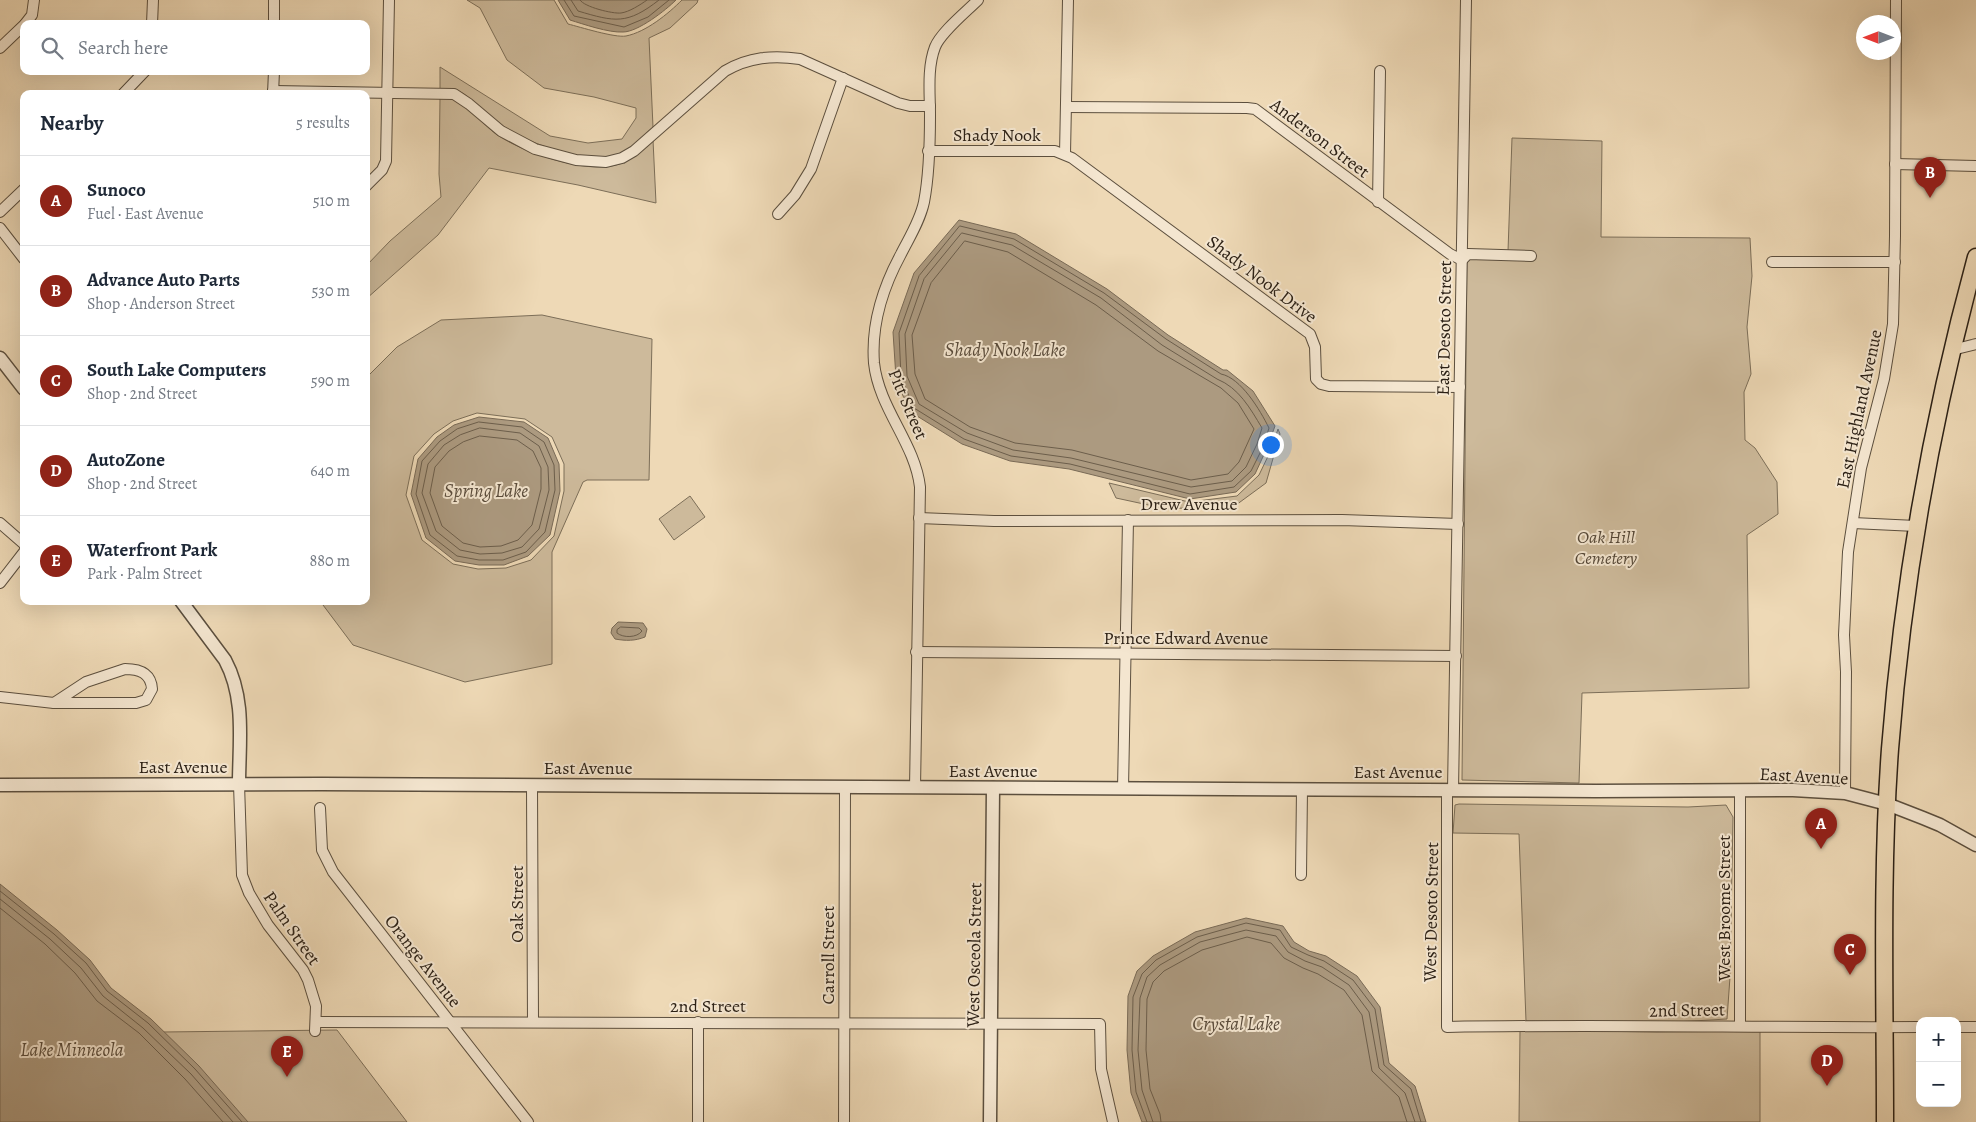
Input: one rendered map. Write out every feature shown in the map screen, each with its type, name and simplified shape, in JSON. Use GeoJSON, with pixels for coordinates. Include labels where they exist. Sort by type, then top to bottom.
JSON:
{"type":"FeatureCollection","features":[{"type":"Feature","properties":{"kind":"highway"},"geometry":{"type":"LineString","coordinates":[[1885,1122],[1887,804],[1898,665],[1916,526],[1932,436],[1976,257]]}},
{"type":"Feature","properties":{"kind":"street"},"geometry":{"type":"LineString","coordinates":[[28,20],[32,15],[34,0]]}},
{"type":"Feature","properties":{"kind":"street"},"geometry":{"type":"LineString","coordinates":[[152,0],[152,20]]}},
{"type":"Feature","properties":{"kind":"street"},"geometry":{"type":"LineString","coordinates":[[274,0],[274,20]]}},
{"type":"Feature","properties":{"kind":"street"},"geometry":{"type":"LineString","coordinates":[[370,182],[382,170],[386,161],[389,0]]}},
{"type":"Feature","properties":{"kind":"street","name":"Pitt Street"},"geometry":{"type":"LineString","coordinates":[[915,788],[918,471],[916,463],[881,391],[874,364],[875,325],[884,287],[921,212],[924,202],[931,66],[936,45],[943,35],[978,0]]}},
{"type":"Feature","properties":{"kind":"street"},"geometry":{"type":"LineString","coordinates":[[1065,154],[1068,0]]}},
{"type":"Feature","properties":{"kind":"street","name":"East Desoto Street"},"geometry":{"type":"LineString","coordinates":[[1450,790],[1456,656],[1466,0]]}},
{"type":"Feature","properties":{"kind":"street","name":"East Highland Avenue"},"geometry":{"type":"LineString","coordinates":[[1845,794],[1844,606],[1848,552],[1861,468],[1890,348],[1893,324],[1896,0]]}},
{"type":"Feature","properties":{"kind":"street"},"geometry":{"type":"LineString","coordinates":[[0,48],[20,28]]}},
{"type":"Feature","properties":{"kind":"street"},"geometry":{"type":"LineString","coordinates":[[370,92],[454,94],[501,131],[535,149],[576,160],[594,161],[613,161],[634,151],[725,71],[751,60],[772,56],[800,60],[898,103],[910,106],[930,106]]}},
{"type":"Feature","properties":{"kind":"street"},"geometry":{"type":"LineString","coordinates":[[1378,202],[1380,71]]}},
{"type":"Feature","properties":{"kind":"street"},"geometry":{"type":"LineString","coordinates":[[127,90],[141,75]]}},
{"type":"Feature","properties":{"kind":"street"},"geometry":{"type":"LineString","coordinates":[[273,90],[274,75]]}},
{"type":"Feature","properties":{"kind":"street"},"geometry":{"type":"LineString","coordinates":[[778,214],[795,195],[811,169],[843,78]]}},
{"type":"Feature","properties":{"kind":"street","name":"Anderson Street"},"geometry":{"type":"LineString","coordinates":[[1066,107],[1247,108],[1255,110],[1378,202],[1450,254],[1462,260]]}},
{"type":"Feature","properties":{"kind":"street","name":"Shady Nook"},"geometry":{"type":"LineString","coordinates":[[928,151],[1055,151],[1065,154]]}},
{"type":"Feature","properties":{"kind":"street","name":"Shady Nook Drive"},"geometry":{"type":"LineString","coordinates":[[1065,154],[1310,334],[1315,347],[1316,378],[1322,384],[1344,386],[1460,387]]}},
{"type":"Feature","properties":{"kind":"street"},"geometry":{"type":"LineString","coordinates":[[1895,164],[1976,166]]}},
{"type":"Feature","properties":{"kind":"street"},"geometry":{"type":"LineString","coordinates":[[0,212],[20,193]]}},
{"type":"Feature","properties":{"kind":"street"},"geometry":{"type":"LineString","coordinates":[[0,228],[20,254]]}},
{"type":"Feature","properties":{"kind":"street"},"geometry":{"type":"LineString","coordinates":[[1462,260],[1468,254],[1531,256]]}},
{"type":"Feature","properties":{"kind":"street"},"geometry":{"type":"LineString","coordinates":[[1772,262],[1895,262]]}},
{"type":"Feature","properties":{"kind":"street"},"geometry":{"type":"LineString","coordinates":[[1952,350],[1976,344]]}},
{"type":"Feature","properties":{"kind":"street"},"geometry":{"type":"LineString","coordinates":[[0,358],[20,384]]}},
{"type":"Feature","properties":{"kind":"street","name":"Drew Avenue"},"geometry":{"type":"LineString","coordinates":[[919,518],[994,521],[1342,520],[1458,524]]}},
{"type":"Feature","properties":{"kind":"street"},"geometry":{"type":"LineString","coordinates":[[1123,789],[1128,520]]}},
{"type":"Feature","properties":{"kind":"street"},"geometry":{"type":"LineString","coordinates":[[0,523],[20,540]]}},
{"type":"Feature","properties":{"kind":"street"},"geometry":{"type":"LineString","coordinates":[[1853,523],[1916,526]]}},
{"type":"Feature","properties":{"kind":"street"},"geometry":{"type":"LineString","coordinates":[[0,583],[20,557]]}},
{"type":"Feature","properties":{"kind":"street"},"geometry":{"type":"LineString","coordinates":[[184,605],[225,660],[234,680],[240,707],[239,784]]}},
{"type":"Feature","properties":{"kind":"street","name":"Prince Edward Avenue"},"geometry":{"type":"LineString","coordinates":[[916,652],[1456,656]]}},
{"type":"Feature","properties":{"kind":"street"},"geometry":{"type":"LineString","coordinates":[[0,696],[54,703],[140,703],[150,695],[152,683],[150,678],[140,671],[125,668],[86,682],[54,703]]}},
{"type":"Feature","properties":{"kind":"street","name":"East Avenue"},"geometry":{"type":"LineString","coordinates":[[0,785],[239,784],[1123,789],[1793,790],[1845,794],[1887,804],[1940,825],[1976,845]]}},
{"type":"Feature","properties":{"kind":"street","name":"Palm Street"},"geometry":{"type":"LineString","coordinates":[[239,784],[242,875],[249,893],[268,925],[304,970],[316,1006],[316,1026]]}},
{"type":"Feature","properties":{"kind":"street","name":"Oak Street"},"geometry":{"type":"LineString","coordinates":[[532,786],[533,1022]]}},
{"type":"Feature","properties":{"kind":"street","name":"Carroll Street"},"geometry":{"type":"LineString","coordinates":[[844,1122],[846,787]]}},
{"type":"Feature","properties":{"kind":"street","name":"West Osceola Street"},"geometry":{"type":"LineString","coordinates":[[990,1122],[993,788]]}},
{"type":"Feature","properties":{"kind":"street"},"geometry":{"type":"LineString","coordinates":[[1301,876],[1302,789]]}},
{"type":"Feature","properties":{"kind":"street","name":"West Desoto Street"},"geometry":{"type":"LineString","coordinates":[[1450,790],[1446,976],[1447,1027],[1454,1026]]}},
{"type":"Feature","properties":{"kind":"street","name":"West Broome Street"},"geometry":{"type":"LineString","coordinates":[[1740,791],[1740,1026]]}},
{"type":"Feature","properties":{"kind":"street","name":"Orange Avenue"},"geometry":{"type":"LineString","coordinates":[[320,808],[322,850],[333,872],[528,1122]]}},
{"type":"Feature","properties":{"kind":"street","name":"2nd Street"},"geometry":{"type":"LineString","coordinates":[[316,1026],[450,1022],[1100,1024],[1101,1069],[1112,1122]]}},
{"type":"Feature","properties":{"kind":"street"},"geometry":{"type":"LineString","coordinates":[[698,1022],[698,1122]]}},
{"type":"Feature","properties":{"kind":"street","name":"2nd Street"},"geometry":{"type":"LineString","coordinates":[[1454,1026],[1916,1027]]}},
{"type":"Feature","properties":{"kind":"street"},"geometry":{"type":"LineString","coordinates":[[1961,1027],[1976,1027]]}},
{"type":"Feature","properties":{"kind":"green space"},"geometry":{"type":"Polygon","coordinates":[[[467,0],[554,0],[568,24],[606,34],[626,36],[649,27],[682,0],[698,0],[670,28],[649,38],[653,127],[633,146],[620,154],[608,157],[593,157],[562,152],[531,141],[500,124],[457,90],[440,89],[440,67],[550,136],[588,143],[622,139],[636,118],[636,108],[594,97],[544,88],[507,60],[480,8],[467,0]]]}},
{"type":"Feature","properties":{"kind":"green space"},"geometry":{"type":"Polygon","coordinates":[[[440,98],[447,98],[462,104],[496,134],[507,141],[537,154],[571,164],[603,167],[616,165],[631,158],[653,140],[656,203],[578,185],[489,168],[438,235],[370,295],[370,262],[390,241],[441,197],[439,174],[440,98]]]}},
{"type":"Feature","properties":{"kind":"green space","name":"Oak Hill Cemetery"},"geometry":{"type":"Polygon","coordinates":[[[1512,138],[1602,141],[1601,237],[1750,238],[1752,276],[1747,327],[1751,374],[1744,392],[1745,440],[1755,448],[1777,482],[1778,514],[1747,535],[1749,688],[1582,693],[1579,783],[1462,780],[1467,250],[1508,251],[1512,138]]]}},
{"type":"Feature","properties":{"kind":"green space"},"geometry":{"type":"Polygon","coordinates":[[[542,315],[652,339],[649,480],[587,480],[583,482],[552,552],[552,664],[465,682],[353,645],[323,605],[370,605],[370,374],[397,347],[441,320],[542,315]],[[477,413],[453,421],[434,434],[414,456],[406,495],[422,540],[453,564],[478,569],[506,568],[531,560],[554,536],[564,491],[564,464],[552,437],[525,419],[477,413]]]}},
{"type":"Feature","properties":{"kind":"green space"},"geometry":{"type":"Polygon","coordinates":[[[1278,429],[1280,434],[1266,483],[1236,505],[1167,509],[1116,498],[1109,483],[1189,502],[1237,496],[1259,475],[1271,450],[1278,429]]]}},
{"type":"Feature","properties":{"kind":"green space"},"geometry":{"type":"Polygon","coordinates":[[[690,496],[705,517],[674,540],[659,519],[690,496]]]}},
{"type":"Feature","properties":{"kind":"green space"},"geometry":{"type":"Polygon","coordinates":[[[1455,805],[1688,807],[1726,805],[1733,817],[1730,977],[1727,1019],[1658,1023],[1526,1021],[1519,834],[1453,833],[1455,805]]]}},
{"type":"Feature","properties":{"kind":"green space"},"geometry":{"type":"Polygon","coordinates":[[[337,1030],[407,1122],[238,1122],[163,1032],[337,1030]]]}},
{"type":"Feature","properties":{"kind":"green space"},"geometry":{"type":"Polygon","coordinates":[[[1520,1030],[1760,1031],[1760,1122],[1519,1122],[1520,1030]]]}},
{"type":"Feature","properties":{"kind":"water"},"geometry":{"type":"Polygon","coordinates":[[[558,0],[676,0],[644,25],[629,31],[617,32],[570,20],[558,0]]]}},
{"type":"Feature","properties":{"kind":"water","name":"Shady Nook Lake"},"geometry":{"type":"Polygon","coordinates":[[[959,220],[1016,234],[1107,289],[1168,335],[1223,370],[1227,370],[1253,391],[1275,426],[1255,474],[1236,492],[1190,499],[1069,469],[1010,461],[962,444],[909,411],[896,378],[893,332],[914,273],[959,220]]]}},
{"type":"Feature","properties":{"kind":"water","name":"Spring Lake"},"geometry":{"type":"Polygon","coordinates":[[[479,417],[524,422],[548,438],[559,464],[560,491],[550,535],[528,556],[504,565],[479,565],[455,561],[426,538],[411,494],[418,459],[437,437],[454,425],[479,417]]]}},
{"type":"Feature","properties":{"kind":"water"},"geometry":{"type":"Polygon","coordinates":[[[618,622],[643,623],[647,629],[645,637],[630,640],[615,639],[611,633],[612,628],[618,622]]]}},
{"type":"Feature","properties":{"kind":"water","name":"Lake Minneola"},"geometry":{"type":"Polygon","coordinates":[[[0,884],[57,930],[90,960],[111,988],[151,1019],[199,1066],[248,1122],[0,1122],[0,884]]]}},
{"type":"Feature","properties":{"kind":"water","name":"Crystal Lake"},"geometry":{"type":"Polygon","coordinates":[[[1246,918],[1283,926],[1294,942],[1309,951],[1326,956],[1357,976],[1380,1007],[1389,1063],[1415,1086],[1426,1122],[1142,1122],[1131,1093],[1127,1050],[1128,996],[1137,971],[1153,956],[1195,932],[1246,918]]]}},
{"type":"Feature","properties":{"kind":"place","name":"Advance Auto Parts"},"geometry":{"type":"Point","coordinates":[1930,198]}},
{"type":"Feature","properties":{"kind":"place","name":"Sunoco"},"geometry":{"type":"Point","coordinates":[1821,849]}},
{"type":"Feature","properties":{"kind":"place","name":"South Lake Computers"},"geometry":{"type":"Point","coordinates":[1850,975]}},
{"type":"Feature","properties":{"kind":"place","name":"Waterfront Park"},"geometry":{"type":"Point","coordinates":[287,1077]}},
{"type":"Feature","properties":{"kind":"place","name":"AutoZone"},"geometry":{"type":"Point","coordinates":[1827,1086]}}]}
